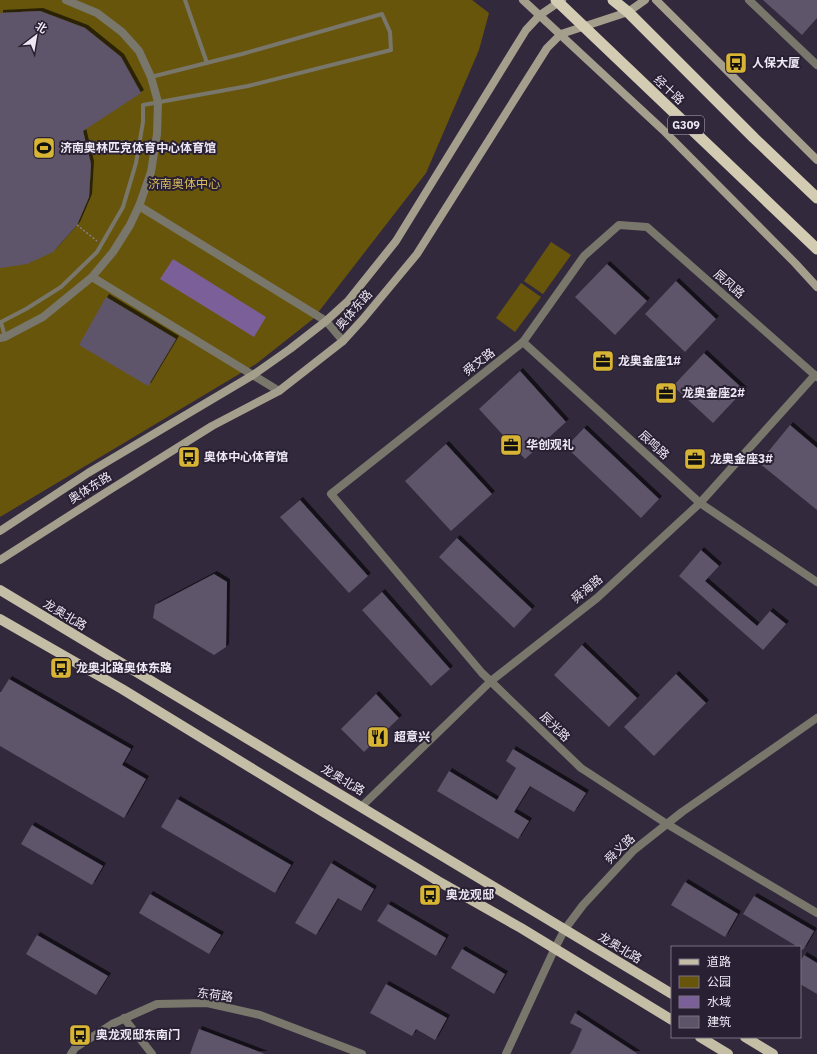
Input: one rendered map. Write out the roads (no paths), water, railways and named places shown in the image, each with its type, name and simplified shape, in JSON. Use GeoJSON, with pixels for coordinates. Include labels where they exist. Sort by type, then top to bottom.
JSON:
{"type":"FeatureCollection","features":[{"type":"Feature","properties":{"kind":"highway"},"geometry":{"type":"LineString","coordinates":[[613,0],[628,12],[754,138],[817,198]]}},
{"type":"Feature","properties":{"kind":"highway","name":"经十路"},"geometry":{"type":"LineString","coordinates":[[559,1],[583,27],[817,249]]}},
{"type":"Feature","properties":{"kind":"main road"},"geometry":{"type":"LineString","coordinates":[[523,0],[663,130],[817,287]]}},
{"type":"Feature","properties":{"kind":"main road","name":"奥体东路"},"geometry":{"type":"LineString","coordinates":[[0,560],[108,490],[212,426],[279,391],[343,341],[417,254],[546,48],[561,34],[628,12],[645,0]]}},
{"type":"Feature","properties":{"kind":"main road"},"geometry":{"type":"LineString","coordinates":[[656,0],[817,160]]}},
{"type":"Feature","properties":{"kind":"main road"},"geometry":{"type":"LineString","coordinates":[[0,531],[88,473],[253,375],[326,321],[348,301],[396,241],[526,30],[540,15],[559,1]]}},
{"type":"Feature","properties":{"kind":"main road","name":"龙奥北路"},"geometry":{"type":"LineString","coordinates":[[0,590],[671,993]]}},
{"type":"Feature","properties":{"kind":"main road"},"geometry":{"type":"LineString","coordinates":[[0,619],[122,689],[424,873],[554,948],[671,1019]]}},
{"type":"Feature","properties":{"kind":"main road"},"geometry":{"type":"LineString","coordinates":[[702,1038],[728,1054]]}},
{"type":"Feature","properties":{"kind":"main road"},"geometry":{"type":"LineString","coordinates":[[746,1038],[773,1054]]}},
{"type":"Feature","properties":{"kind":"street"},"geometry":{"type":"LineString","coordinates":[[3,338],[43,317],[92,277],[113,252],[130,225],[139,206],[151,172],[157,134],[158,102],[151,77],[140,51],[122,32],[97,13],[66,0]]}},
{"type":"Feature","properties":{"kind":"street"},"geometry":{"type":"LineString","coordinates":[[749,0],[817,65]]}},
{"type":"Feature","properties":{"kind":"street"},"geometry":{"type":"LineString","coordinates":[[139,206],[326,321],[343,341]]}},
{"type":"Feature","properties":{"kind":"street","name":"舜文路"},"geometry":{"type":"LineString","coordinates":[[331,494],[523,342],[584,256],[619,225]]}},
{"type":"Feature","properties":{"kind":"street","name":"辰风路"},"geometry":{"type":"LineString","coordinates":[[619,225],[647,227],[816,376]]}},
{"type":"Feature","properties":{"kind":"street"},"geometry":{"type":"LineString","coordinates":[[92,277],[279,391]]}},
{"type":"Feature","properties":{"kind":"street","name":"辰鸣路"},"geometry":{"type":"LineString","coordinates":[[523,342],[700,503],[817,582]]}},
{"type":"Feature","properties":{"kind":"street","name":"舜海路"},"geometry":{"type":"LineString","coordinates":[[361,807],[491,681],[597,598],[700,503],[816,376]]}},
{"type":"Feature","properties":{"kind":"street","name":"辰光路"},"geometry":{"type":"LineString","coordinates":[[331,494],[482,673],[581,768],[667,824],[817,913]]}},
{"type":"Feature","properties":{"kind":"street","name":"舜义路"},"geometry":{"type":"LineString","coordinates":[[506,1054],[554,948],[565,929],[583,905],[634,850],[667,824],[817,718]]}},
{"type":"Feature","properties":{"kind":"street","name":"东荷路"},"geometry":{"type":"LineString","coordinates":[[71,1054],[75,1048],[112,1024],[157,1004],[206,1003],[260,1015],[362,1054]]}},
{"type":"Feature","properties":{"kind":"street"},"geometry":{"type":"LineString","coordinates":[[124,1018],[152,1054]]}},
{"type":"Feature","properties":{"kind":"lane"},"geometry":{"type":"LineString","coordinates":[[185,0],[207,63]]}},
{"type":"Feature","properties":{"kind":"lane"},"geometry":{"type":"LineString","coordinates":[[3,338],[1,322],[26,309],[60,287],[96,252],[101,244],[123,207],[135,169],[143,122],[143,105],[248,86],[392,50],[390,32],[382,14],[207,63],[151,77]]}},
{"type":"Feature","properties":{"kind":"water"},"geometry":{"type":"Polygon","coordinates":[[[173,259],[266,317],[254,337],[160,279],[173,259]]]}},
{"type":"Feature","properties":{"kind":"place","name":"人保大厦"},"geometry":{"type":"Point","coordinates":[736,63]}},
{"type":"Feature","properties":{"kind":"place","name":"济南奥林匹克体育中心体育馆"},"geometry":{"type":"Point","coordinates":[44,148]}},
{"type":"Feature","properties":{"kind":"place","name":"龙奥金座1#"},"geometry":{"type":"Point","coordinates":[603,361]}},
{"type":"Feature","properties":{"kind":"place","name":"龙奥金座2#"},"geometry":{"type":"Point","coordinates":[666,393]}},
{"type":"Feature","properties":{"kind":"place","name":"华创观礼"},"geometry":{"type":"Point","coordinates":[511,445]}},
{"type":"Feature","properties":{"kind":"place","name":"奥体中心体育馆"},"geometry":{"type":"Point","coordinates":[189,457]}},
{"type":"Feature","properties":{"kind":"place","name":"龙奥金座3#"},"geometry":{"type":"Point","coordinates":[695,459]}},
{"type":"Feature","properties":{"kind":"place","name":"龙奥北路奥体东路"},"geometry":{"type":"Point","coordinates":[61,668]}},
{"type":"Feature","properties":{"kind":"place","name":"超意兴"},"geometry":{"type":"Point","coordinates":[378,737]}},
{"type":"Feature","properties":{"kind":"place","name":"奥龙观邸"},"geometry":{"type":"Point","coordinates":[430,895]}},
{"type":"Feature","properties":{"kind":"place","name":"奥龙观邸东南门"},"geometry":{"type":"Point","coordinates":[80,1035]}},
{"type":"Feature","properties":{"kind":"park label","name":"济南奥体中心"},"geometry":{"type":"Point","coordinates":[184,184]}}]}
